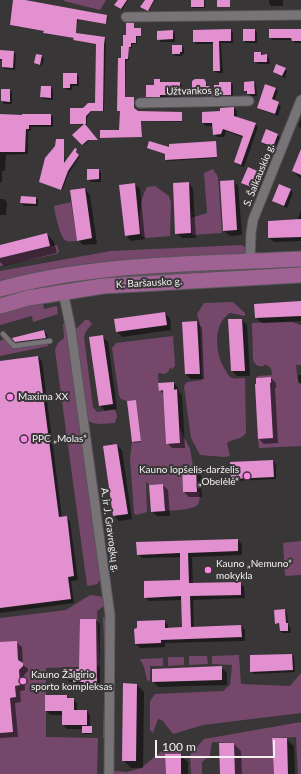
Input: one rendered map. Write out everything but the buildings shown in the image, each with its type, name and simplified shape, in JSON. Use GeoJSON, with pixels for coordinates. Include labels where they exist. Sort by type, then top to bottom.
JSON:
{"type":"FeatureCollection","features":[{"type":"Feature","properties":{"kind":"main road","name":"K. Baršausko g."},"geometry":{"type":"LineString","coordinates":[[0,289],[47,278],[95,271],[301,259]]}},
{"type":"Feature","properties":{"kind":"main road","name":"K. Baršausko g."},"geometry":{"type":"LineString","coordinates":[[0,306],[28,298],[63,291],[103,286],[301,275]]}},
{"type":"Feature","properties":{"kind":"street"},"geometry":{"type":"LineString","coordinates":[[126,17],[301,15]]}},
{"type":"Feature","properties":{"kind":"street","name":"S. Šalkauskio g."},"geometry":{"type":"LineString","coordinates":[[250,261],[253,220],[301,100]]}},
{"type":"Feature","properties":{"kind":"street","name":"Užtvankos g."},"geometry":{"type":"LineString","coordinates":[[140,103],[249,101]]}},
{"type":"Feature","properties":{"kind":"street","name":"A. ir J. Gravrogkų g."},"geometry":{"type":"LineString","coordinates":[[63,291],[71,330],[110,615],[109,774]]}},
{"type":"Feature","properties":{"kind":"lane"},"geometry":{"type":"LineString","coordinates":[[3,334],[14,346],[50,341]]}},
{"type":"Feature","properties":{"kind":"shaded area"},"geometry":{"type":"Polygon","coordinates":[[[64,0],[106,0],[100,10],[64,0]]]}},
{"type":"Feature","properties":{"kind":"shaded area"},"geometry":{"type":"Polygon","coordinates":[[[213,169],[218,177],[222,233],[192,235],[191,218],[207,213],[204,173],[213,169]]]}},
{"type":"Feature","properties":{"kind":"shaded area"},"geometry":{"type":"Polygon","coordinates":[[[155,186],[169,196],[171,203],[170,236],[142,237],[140,218],[142,199],[147,187],[155,186]]]}},
{"type":"Feature","properties":{"kind":"shaded area"},"geometry":{"type":"Polygon","coordinates":[[[71,202],[77,241],[67,241],[64,239],[58,226],[55,214],[54,206],[71,202]]]}},
{"type":"Feature","properties":{"kind":"shaded area"},"geometry":{"type":"Polygon","coordinates":[[[57,245],[59,251],[57,254],[0,266],[0,258],[57,245]]]}},
{"type":"Feature","properties":{"kind":"shaded area"},"geometry":{"type":"Polygon","coordinates":[[[242,245],[246,248],[246,253],[243,255],[0,282],[0,271],[111,251],[242,245]]]}},
{"type":"Feature","properties":{"kind":"shaded area"},"geometry":{"type":"Polygon","coordinates":[[[262,267],[262,271],[1,300],[0,297],[70,281],[148,273],[262,267]]]}},
{"type":"Feature","properties":{"kind":"shaded area"},"geometry":{"type":"Polygon","coordinates":[[[43,302],[44,309],[57,306],[58,314],[33,322],[32,316],[0,325],[0,313],[43,302]]]}},
{"type":"Feature","properties":{"kind":"shaded area"},"geometry":{"type":"Polygon","coordinates":[[[233,302],[245,313],[245,316],[230,313],[224,318],[220,324],[217,340],[219,357],[229,376],[233,378],[245,378],[246,433],[242,437],[227,443],[230,456],[200,455],[191,438],[184,386],[187,382],[202,380],[200,324],[197,314],[204,303],[233,302]]]}},
{"type":"Feature","properties":{"kind":"shaded area"},"geometry":{"type":"Polygon","coordinates":[[[85,320],[89,320],[92,324],[86,331],[84,337],[93,407],[97,412],[115,410],[117,416],[115,423],[95,424],[86,418],[75,333],[76,329],[85,320]]]}},
{"type":"Feature","properties":{"kind":"shaded area"},"geometry":{"type":"Polygon","coordinates":[[[292,322],[301,325],[301,365],[296,365],[298,383],[301,383],[301,446],[259,448],[258,439],[273,438],[271,377],[256,378],[258,376],[272,375],[271,368],[265,364],[264,366],[258,366],[253,360],[252,323],[292,322]]]}},
{"type":"Feature","properties":{"kind":"shaded area"},"geometry":{"type":"Polygon","coordinates":[[[63,324],[65,325],[66,329],[102,577],[97,584],[89,586],[87,585],[55,350],[58,343],[64,338],[63,324]]]}},
{"type":"Feature","properties":{"kind":"shaded area"},"geometry":{"type":"Polygon","coordinates":[[[173,336],[175,366],[172,369],[169,368],[169,371],[165,374],[158,373],[159,390],[163,390],[166,444],[180,443],[180,429],[190,449],[193,466],[182,466],[183,492],[200,492],[199,501],[197,505],[189,509],[165,511],[163,484],[149,485],[146,481],[147,512],[136,515],[134,513],[130,459],[132,442],[141,441],[136,400],[127,401],[121,399],[119,396],[112,348],[116,343],[173,336]]]}},
{"type":"Feature","properties":{"kind":"shaded area"},"geometry":{"type":"Polygon","coordinates":[[[4,339],[13,349],[48,344],[48,346],[0,356],[0,341],[4,339]]]}},
{"type":"Feature","properties":{"kind":"shaded area"},"geometry":{"type":"Polygon","coordinates":[[[301,541],[301,575],[285,576],[283,543],[301,541]]]}},
{"type":"Feature","properties":{"kind":"shaded area","name":"Kauno Žalgirio sporto kompleksas"},"geometry":{"type":"Polygon","coordinates":[[[90,595],[104,597],[104,606],[97,611],[100,666],[46,668],[46,737],[98,738],[97,774],[0,774],[0,618],[66,610],[90,595]]]}},
{"type":"Feature","properties":{"kind":"shaded area"},"geometry":{"type":"Polygon","coordinates":[[[103,617],[106,619],[106,738],[103,738],[105,661],[103,617]]]}},
{"type":"Feature","properties":{"kind":"shaded area"},"geometry":{"type":"Polygon","coordinates":[[[239,655],[241,684],[290,686],[301,673],[301,713],[203,725],[173,734],[162,720],[158,719],[153,733],[150,730],[150,701],[155,694],[223,691],[230,685],[232,665],[212,664],[212,656],[239,655]]]}},
{"type":"Feature","properties":{"kind":"shaded area"},"geometry":{"type":"Polygon","coordinates":[[[189,656],[207,656],[208,664],[189,665],[189,656]]]}},
{"type":"Feature","properties":{"kind":"shaded area"},"geometry":{"type":"Polygon","coordinates":[[[168,657],[184,657],[184,665],[168,666],[168,657]]]}},
{"type":"Feature","properties":{"kind":"shaded area"},"geometry":{"type":"Polygon","coordinates":[[[163,658],[163,666],[150,666],[150,681],[147,680],[144,667],[140,659],[163,658]]]}},
{"type":"Feature","properties":{"kind":"shaded area"},"geometry":{"type":"Polygon","coordinates":[[[301,722],[301,774],[298,774],[296,737],[272,738],[274,774],[235,774],[234,743],[212,742],[210,755],[202,762],[202,774],[191,774],[190,755],[204,739],[301,722]]]}},
{"type":"Feature","properties":{"kind":"shaded area"},"geometry":{"type":"Polygon","coordinates":[[[180,746],[181,754],[165,754],[166,774],[114,774],[114,771],[127,772],[141,768],[162,751],[180,746]]]}},
{"type":"Feature","properties":{"kind":"place","name":"Maxima XX"},"geometry":{"type":"Point","coordinates":[10,397]}},
{"type":"Feature","properties":{"kind":"place","name":"PPC „Molas“"},"geometry":{"type":"Point","coordinates":[24,439]}},
{"type":"Feature","properties":{"kind":"place","name":"Kauno lopšelis-darželis „Obelėlė“"},"geometry":{"type":"Point","coordinates":[247,476]}},
{"type":"Feature","properties":{"kind":"place","name":"Kauno „Nemuno“ mokykla"},"geometry":{"type":"Point","coordinates":[208,570]}},
{"type":"Feature","properties":{"kind":"place","name":"Kauno Žalgirio sporto kompleksas"},"geometry":{"type":"Point","coordinates":[23,681]}}]}
